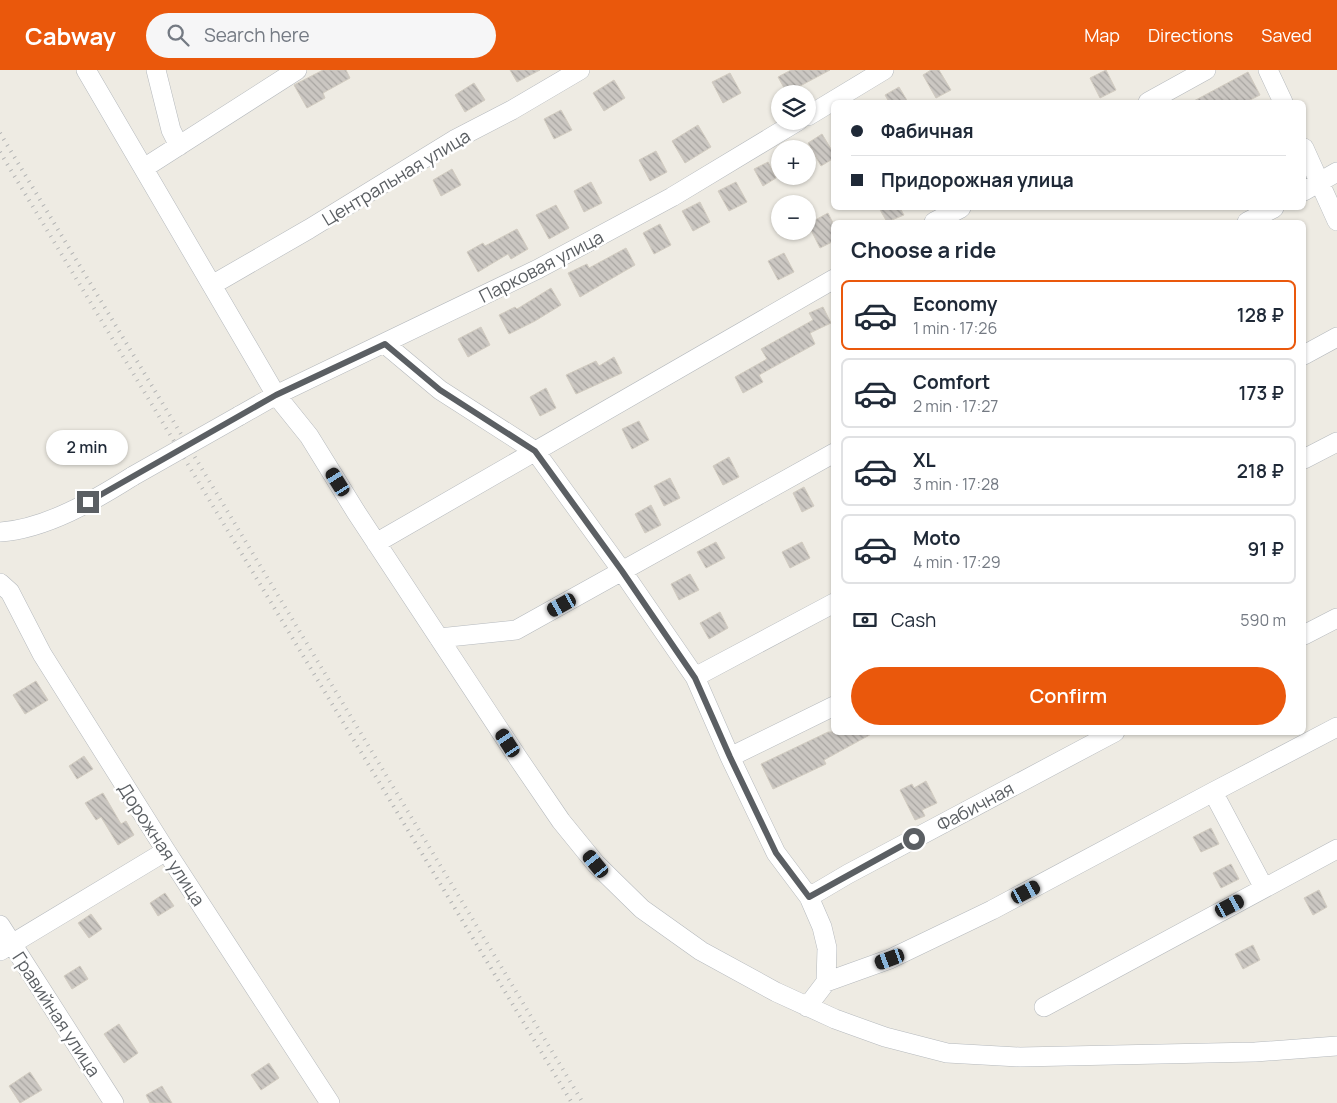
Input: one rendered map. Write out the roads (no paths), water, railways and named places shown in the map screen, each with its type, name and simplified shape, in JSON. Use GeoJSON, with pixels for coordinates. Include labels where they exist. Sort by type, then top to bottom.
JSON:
{"type":"FeatureCollection","features":[{"type":"Feature","properties":{"kind":"street"},"geometry":{"type":"LineString","coordinates":[[86,70],[276,395],[310,436],[376,543],[561,821],[596,864],[642,910],[701,951],[807,1007],[835,1020],[885,1037],[947,1053],[1030,1056],[1255,1052],[1337,1046]]}},
{"type":"Feature","properties":{"kind":"street"},"geometry":{"type":"LineString","coordinates":[[156,70],[171,130],[179,146]]}},
{"type":"Feature","properties":{"kind":"street"},"geometry":{"type":"LineString","coordinates":[[144,168],[296,70]]}},
{"type":"Feature","properties":{"kind":"street","name":"Центральная улица"},"geometry":{"type":"LineString","coordinates":[[212,285],[309,229],[454,140],[512,110],[580,70]]}},
{"type":"Feature","properties":{"kind":"street"},"geometry":{"type":"LineString","coordinates":[[834,100],[884,70]]}},
{"type":"Feature","properties":{"kind":"street"},"geometry":{"type":"LineString","coordinates":[[1152,100],[1206,70]]}},
{"type":"Feature","properties":{"kind":"street"},"geometry":{"type":"LineString","coordinates":[[1268,70],[1282,100]]}},
{"type":"Feature","properties":{"kind":"street"},"geometry":{"type":"LineString","coordinates":[[816,111],[831,102]]}},
{"type":"Feature","properties":{"kind":"street","name":"Парковая улица"},"geometry":{"type":"LineString","coordinates":[[0,532],[58,517],[103,495],[276,395],[538,269],[672,197],[783,130]]}},
{"type":"Feature","properties":{"kind":"street"},"geometry":{"type":"LineString","coordinates":[[1306,158],[1312,187],[1337,221]]}},
{"type":"Feature","properties":{"kind":"street"},"geometry":{"type":"LineString","coordinates":[[1312,187],[1337,172]]}},
{"type":"Feature","properties":{"kind":"street"},"geometry":{"type":"LineString","coordinates":[[938,220],[957,210]]}},
{"type":"Feature","properties":{"kind":"street"},"geometry":{"type":"LineString","coordinates":[[1251,220],[1270,210]]}},
{"type":"Feature","properties":{"kind":"street"},"geometry":{"type":"LineString","coordinates":[[376,543],[831,281]]}},
{"type":"Feature","properties":{"kind":"street"},"geometry":{"type":"LineString","coordinates":[[1306,354],[1337,337]]}},
{"type":"Feature","properties":{"kind":"street"},"geometry":{"type":"LineString","coordinates":[[385,344],[440,390],[535,451],[622,571],[695,678],[776,853],[809,897],[822,927],[825,941],[826,982]]}},
{"type":"Feature","properties":{"kind":"street"},"geometry":{"type":"LineString","coordinates":[[1306,458],[1337,442]]}},
{"type":"Feature","properties":{"kind":"street"},"geometry":{"type":"LineString","coordinates":[[439,638],[516,630],[831,455]]}},
{"type":"Feature","properties":{"kind":"street","name":"Дорожная улица"},"geometry":{"type":"LineString","coordinates":[[0,583],[10,592],[42,654],[330,1103]]}},
{"type":"Feature","properties":{"kind":"street"},"geometry":{"type":"LineString","coordinates":[[695,678],[831,605]]}},
{"type":"Feature","properties":{"kind":"street"},"geometry":{"type":"LineString","coordinates":[[1306,634],[1337,618]]}},
{"type":"Feature","properties":{"kind":"street"},"geometry":{"type":"LineString","coordinates":[[730,757],[831,707]]}},
{"type":"Feature","properties":{"kind":"street"},"geometry":{"type":"LineString","coordinates":[[807,1007],[826,982],[890,959],[992,910],[1337,727]]}},
{"type":"Feature","properties":{"kind":"street","name":"Фабичная"},"geometry":{"type":"LineString","coordinates":[[809,897],[848,874],[1109,735]]}},
{"type":"Feature","properties":{"kind":"street"},"geometry":{"type":"LineString","coordinates":[[1213,792],[1264,888]]}},
{"type":"Feature","properties":{"kind":"street"},"geometry":{"type":"LineString","coordinates":[[1044,1007],[1337,849]]}},
{"type":"Feature","properties":{"kind":"street"},"geometry":{"type":"LineString","coordinates":[[6,947],[166,850]]}},
{"type":"Feature","properties":{"kind":"street","name":"Гравийная улица"},"geometry":{"type":"LineString","coordinates":[[0,925],[6,947],[114,1103]]}},
{"type":"Feature","properties":{"kind":"railway"},"geometry":{"type":"LineString","coordinates":[[0,133],[583,1103]]}},
{"type":"Feature","properties":{"kind":"railway"},"geometry":{"type":"LineString","coordinates":[[0,152],[572,1103]]}}]}
